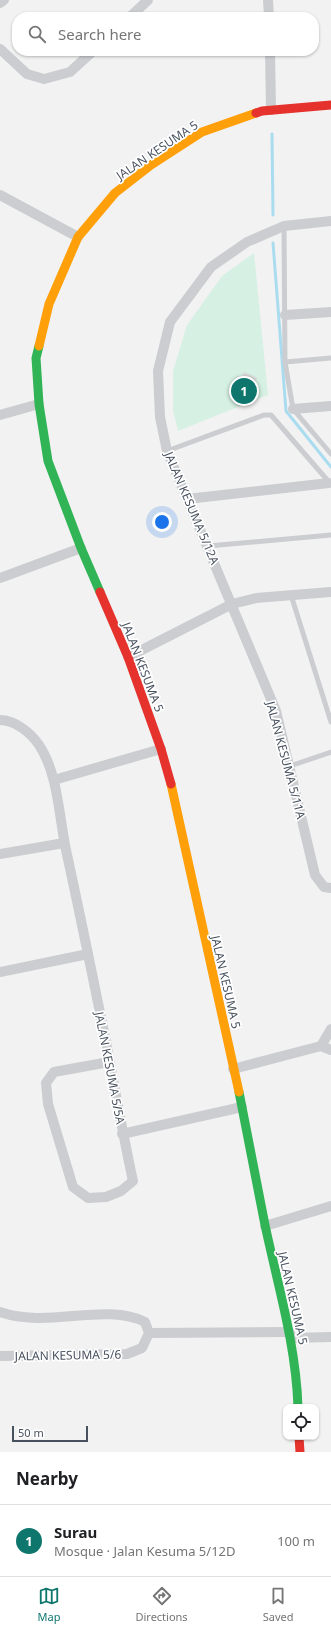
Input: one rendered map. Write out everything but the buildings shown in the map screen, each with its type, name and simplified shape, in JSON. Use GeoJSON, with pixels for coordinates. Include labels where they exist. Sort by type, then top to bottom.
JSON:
{"type":"FeatureCollection","features":[{"type":"Feature","properties":{"kind":"street"},"geometry":{"type":"LineString","coordinates":[[0,3],[4,0]]}},
{"type":"Feature","properties":{"kind":"street"},"geometry":{"type":"LineString","coordinates":[[135,9],[148,0]]}},
{"type":"Feature","properties":{"kind":"street"},"geometry":{"type":"LineString","coordinates":[[268,0],[269,12]]}},
{"type":"Feature","properties":{"kind":"street"},"geometry":{"type":"LineString","coordinates":[[0,49],[27,74],[44,79],[70,72],[88,56]]}},
{"type":"Feature","properties":{"kind":"street"},"geometry":{"type":"LineString","coordinates":[[270,56],[271,110]]}},
{"type":"Feature","properties":{"kind":"street","name":"JALAN KESUMA 5"},"geometry":{"type":"LineString","coordinates":[[298,1404],[297,1379],[290,1335],[265,1226],[242,1107],[170,779],[128,657],[81,548],[48,461],[39,404],[36,358],[49,304],[78,237],[115,193],[151,165],[202,132],[262,111],[331,105]]}},
{"type":"Feature","properties":{"kind":"street"},"geometry":{"type":"LineString","coordinates":[[0,195],[78,237]]}},
{"type":"Feature","properties":{"kind":"street","name":"JALAN KESUMA 5/12A"},"geometry":{"type":"LineString","coordinates":[[232,604],[167,451],[160,417],[158,370],[170,322],[211,267],[247,242],[284,226],[331,221]]}},
{"type":"Feature","properties":{"kind":"street"},"geometry":{"type":"LineString","coordinates":[[285,315],[331,312]]}},
{"type":"Feature","properties":{"kind":"street"},"geometry":{"type":"LineString","coordinates":[[0,415],[39,404]]}},
{"type":"Feature","properties":{"kind":"street"},"geometry":{"type":"LineString","coordinates":[[293,409],[331,406]]}},
{"type":"Feature","properties":{"kind":"street"},"geometry":{"type":"LineString","coordinates":[[187,499],[330,484]]}},
{"type":"Feature","properties":{"kind":"street"},"geometry":{"type":"LineString","coordinates":[[0,578],[81,548]]}},
{"type":"Feature","properties":{"kind":"street"},"geometry":{"type":"LineString","coordinates":[[128,657],[232,604],[256,598],[331,592]]}},
{"type":"Feature","properties":{"kind":"street","name":"JALAN KESUMA 5/11A"},"geometry":{"type":"LineString","coordinates":[[232,604],[276,711],[315,875],[324,887],[331,888]]}},
{"type":"Feature","properties":{"kind":"street","name":"JALAN KESUMA 5/5A"},"geometry":{"type":"LineString","coordinates":[[0,720],[6,720],[22,728],[39,745],[54,780],[64,843],[110,1062],[122,1134],[133,1181],[121,1191],[106,1197],[88,1198],[73,1187],[48,1104],[46,1083],[54,1072],[110,1062]]}},
{"type":"Feature","properties":{"kind":"street"},"geometry":{"type":"LineString","coordinates":[[54,780],[161,750]]}},
{"type":"Feature","properties":{"kind":"street"},"geometry":{"type":"LineString","coordinates":[[0,854],[64,843]]}},
{"type":"Feature","properties":{"kind":"street"},"geometry":{"type":"LineString","coordinates":[[0,972],[88,954]]}},
{"type":"Feature","properties":{"kind":"street"},"geometry":{"type":"LineString","coordinates":[[321,1046],[331,1029]]}},
{"type":"Feature","properties":{"kind":"street"},"geometry":{"type":"LineString","coordinates":[[233,1069],[321,1046],[331,1050]]}},
{"type":"Feature","properties":{"kind":"street"},"geometry":{"type":"LineString","coordinates":[[122,1134],[242,1107]]}},
{"type":"Feature","properties":{"kind":"street"},"geometry":{"type":"LineString","coordinates":[[265,1226],[331,1206]]}},
{"type":"Feature","properties":{"kind":"street"},"geometry":{"type":"LineString","coordinates":[[0,1312],[34,1319],[132,1315],[145,1322],[148,1333],[331,1337]]}},
{"type":"Feature","properties":{"kind":"street","name":"JALAN KESUMA 5/6"},"geometry":{"type":"LineString","coordinates":[[0,1356],[127,1354],[142,1348],[148,1333]]}},
{"type":"Feature","properties":{"kind":"street"},"geometry":{"type":"LineString","coordinates":[[299,1440],[300,1452]]}},
{"type":"Feature","properties":{"kind":"lane"},"geometry":{"type":"LineString","coordinates":[[284,226],[285,362],[293,409],[330,453]]}},
{"type":"Feature","properties":{"kind":"lane"},"geometry":{"type":"LineString","coordinates":[[285,362],[331,358]]}},
{"type":"Feature","properties":{"kind":"lane"},"geometry":{"type":"LineString","coordinates":[[167,451],[264,415],[271,415],[330,484]]}},
{"type":"Feature","properties":{"kind":"lane"},"geometry":{"type":"LineString","coordinates":[[208,546],[331,535]]}},
{"type":"Feature","properties":{"kind":"lane"},"geometry":{"type":"LineString","coordinates":[[291,595],[331,722]]}},
{"type":"Feature","properties":{"kind":"lane"},"geometry":{"type":"LineString","coordinates":[[290,766],[331,752]]}},
{"type":"Feature","properties":{"kind":"green space"},"geometry":{"type":"Polygon","coordinates":[[[254,253],[268,395],[178,431],[173,411],[173,371],[187,325],[222,276],[254,253]]]}},
{"type":"Feature","properties":{"kind":"waterway"},"geometry":{"type":"LineString","coordinates":[[272,134],[273,215]]}},
{"type":"Feature","properties":{"kind":"waterway"},"geometry":{"type":"LineString","coordinates":[[273,243],[286,411],[331,467]]}},
{"type":"Feature","properties":{"kind":"traffic: fast"},"geometry":{"type":"LineString","coordinates":[[39,346],[36,358],[39,404],[48,461],[81,548],[100,592]]}},
{"type":"Feature","properties":{"kind":"traffic: fast"},"geometry":{"type":"LineString","coordinates":[[239,1092],[265,1225],[290,1338],[297,1384],[298,1404]]}},
{"type":"Feature","properties":{"kind":"traffic: slow"},"geometry":{"type":"LineString","coordinates":[[39,346],[49,304],[78,237],[115,193],[151,165],[202,132],[256,113]]}},
{"type":"Feature","properties":{"kind":"traffic: slow"},"geometry":{"type":"LineString","coordinates":[[171,784],[239,1092]]}},
{"type":"Feature","properties":{"kind":"traffic: jam"},"geometry":{"type":"LineString","coordinates":[[256,113],[262,111],[331,105]]}},
{"type":"Feature","properties":{"kind":"traffic: jam"},"geometry":{"type":"LineString","coordinates":[[100,592],[128,657],[161,749],[171,784]]}},
{"type":"Feature","properties":{"kind":"traffic: jam"},"geometry":{"type":"LineString","coordinates":[[299,1440],[300,1452]]}},
{"type":"Feature","properties":{"kind":"place","name":"Surau"},"geometry":{"type":"Point","coordinates":[244,391]}}]}
